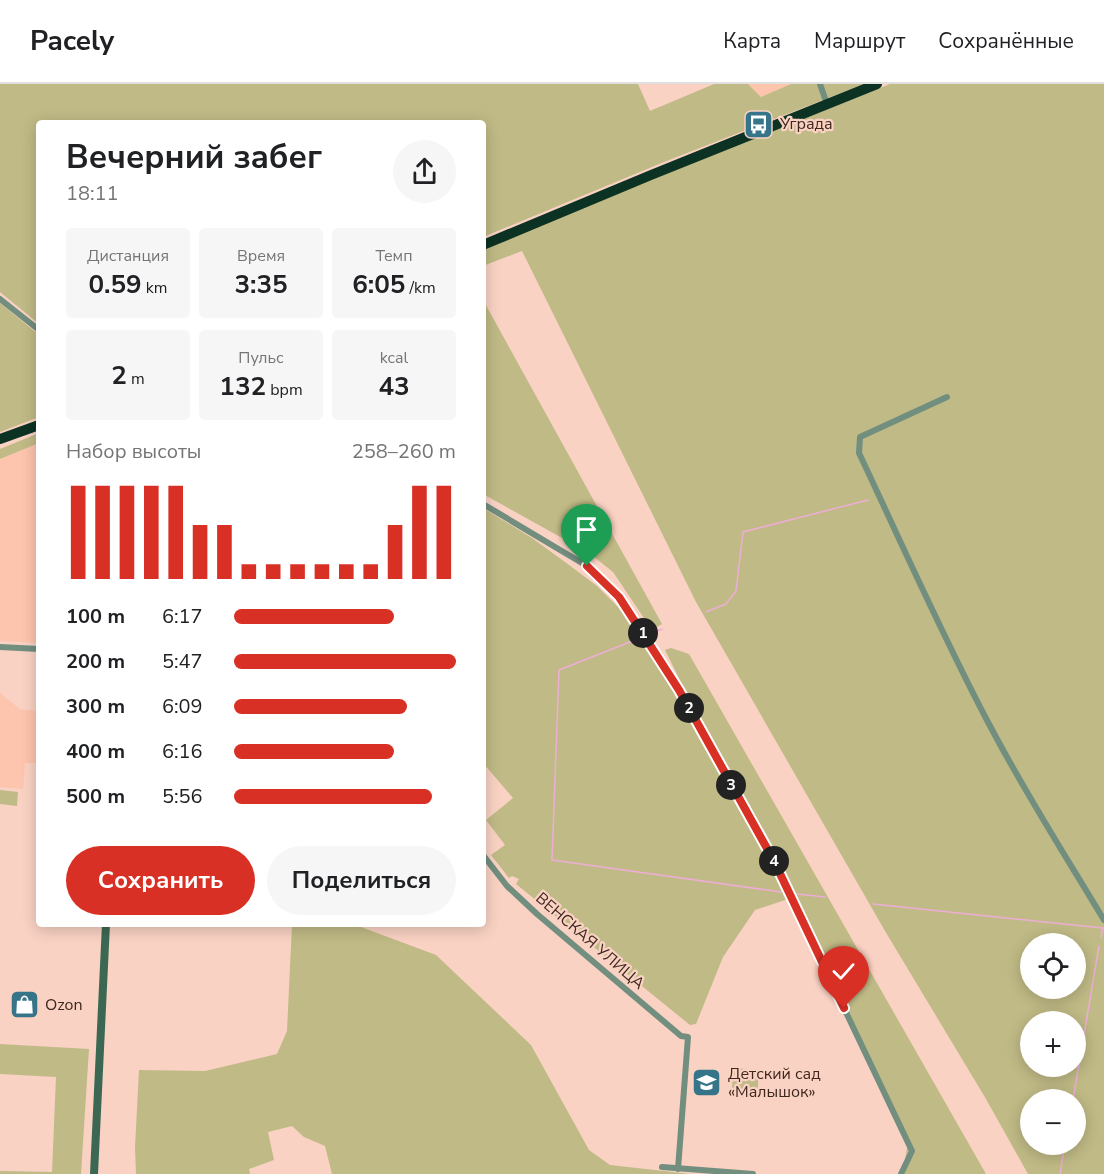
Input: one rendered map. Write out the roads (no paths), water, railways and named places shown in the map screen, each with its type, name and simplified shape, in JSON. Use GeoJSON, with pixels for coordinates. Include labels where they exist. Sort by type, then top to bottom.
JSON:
{"type":"FeatureCollection","features":[{"type":"Feature","properties":{"kind":"highway"},"geometry":{"type":"LineString","coordinates":[[486,244],[877,84]]}},
{"type":"Feature","properties":{"kind":"highway"},"geometry":{"type":"LineString","coordinates":[[0,440],[36,427]]}},
{"type":"Feature","properties":{"kind":"street"},"geometry":{"type":"LineString","coordinates":[[820,84],[827,104]]}},
{"type":"Feature","properties":{"kind":"street"},"geometry":{"type":"LineString","coordinates":[[0,299],[36,328]]}},
{"type":"Feature","properties":{"kind":"street"},"geometry":{"type":"LineString","coordinates":[[947,396],[860,437],[859,453],[989,723],[1026,791],[1104,920]]}},
{"type":"Feature","properties":{"kind":"street"},"geometry":{"type":"LineString","coordinates":[[486,506],[587,566],[619,597],[679,690],[774,861],[912,1151],[901,1174]]}},
{"type":"Feature","properties":{"kind":"street"},"geometry":{"type":"LineString","coordinates":[[0,647],[36,649]]}},
{"type":"Feature","properties":{"kind":"street","name":"ВЕНСКАЯ УЛИЦА"},"geometry":{"type":"LineString","coordinates":[[486,859],[507,886],[537,914],[681,1036],[688,1037],[678,1169]]}},
{"type":"Feature","properties":{"kind":"street"},"geometry":{"type":"LineString","coordinates":[[94,1174],[106,927]]}},
{"type":"Feature","properties":{"kind":"street"},"geometry":{"type":"LineString","coordinates":[[662,1167],[753,1174]]}},
{"type":"Feature","properties":{"kind":"waterway"},"geometry":{"type":"LineString","coordinates":[[706,612],[726,604],[736,591],[743,532],[868,500]]}},
{"type":"Feature","properties":{"kind":"waterway"},"geometry":{"type":"LineString","coordinates":[[649,635],[662,629]]}},
{"type":"Feature","properties":{"kind":"waterway"},"geometry":{"type":"LineString","coordinates":[[640,638],[559,670],[552,860],[781,892]]}},
{"type":"Feature","properties":{"kind":"waterway"},"geometry":{"type":"LineString","coordinates":[[797,894],[825,897]]}},
{"type":"Feature","properties":{"kind":"waterway"},"geometry":{"type":"LineString","coordinates":[[873,904],[1103,928],[1101,937]]}},
{"type":"Feature","properties":{"kind":"waterway"},"geometry":{"type":"LineString","coordinates":[[1075,1089],[1099,946]]}},
{"type":"Feature","properties":{"kind":"waterway"},"geometry":{"type":"LineString","coordinates":[[1060,1174],[1063,1155]]}},
{"type":"Feature","properties":{"kind":"place","name":"Уграда"},"geometry":{"type":"Point","coordinates":[759,124]}},
{"type":"Feature","properties":{"kind":"place","name":"Ozon"},"geometry":{"type":"Point","coordinates":[24,1005]}},
{"type":"Feature","properties":{"kind":"place","name":"Детский сад «Малышок»"},"geometry":{"type":"Point","coordinates":[707,1083]}}]}
